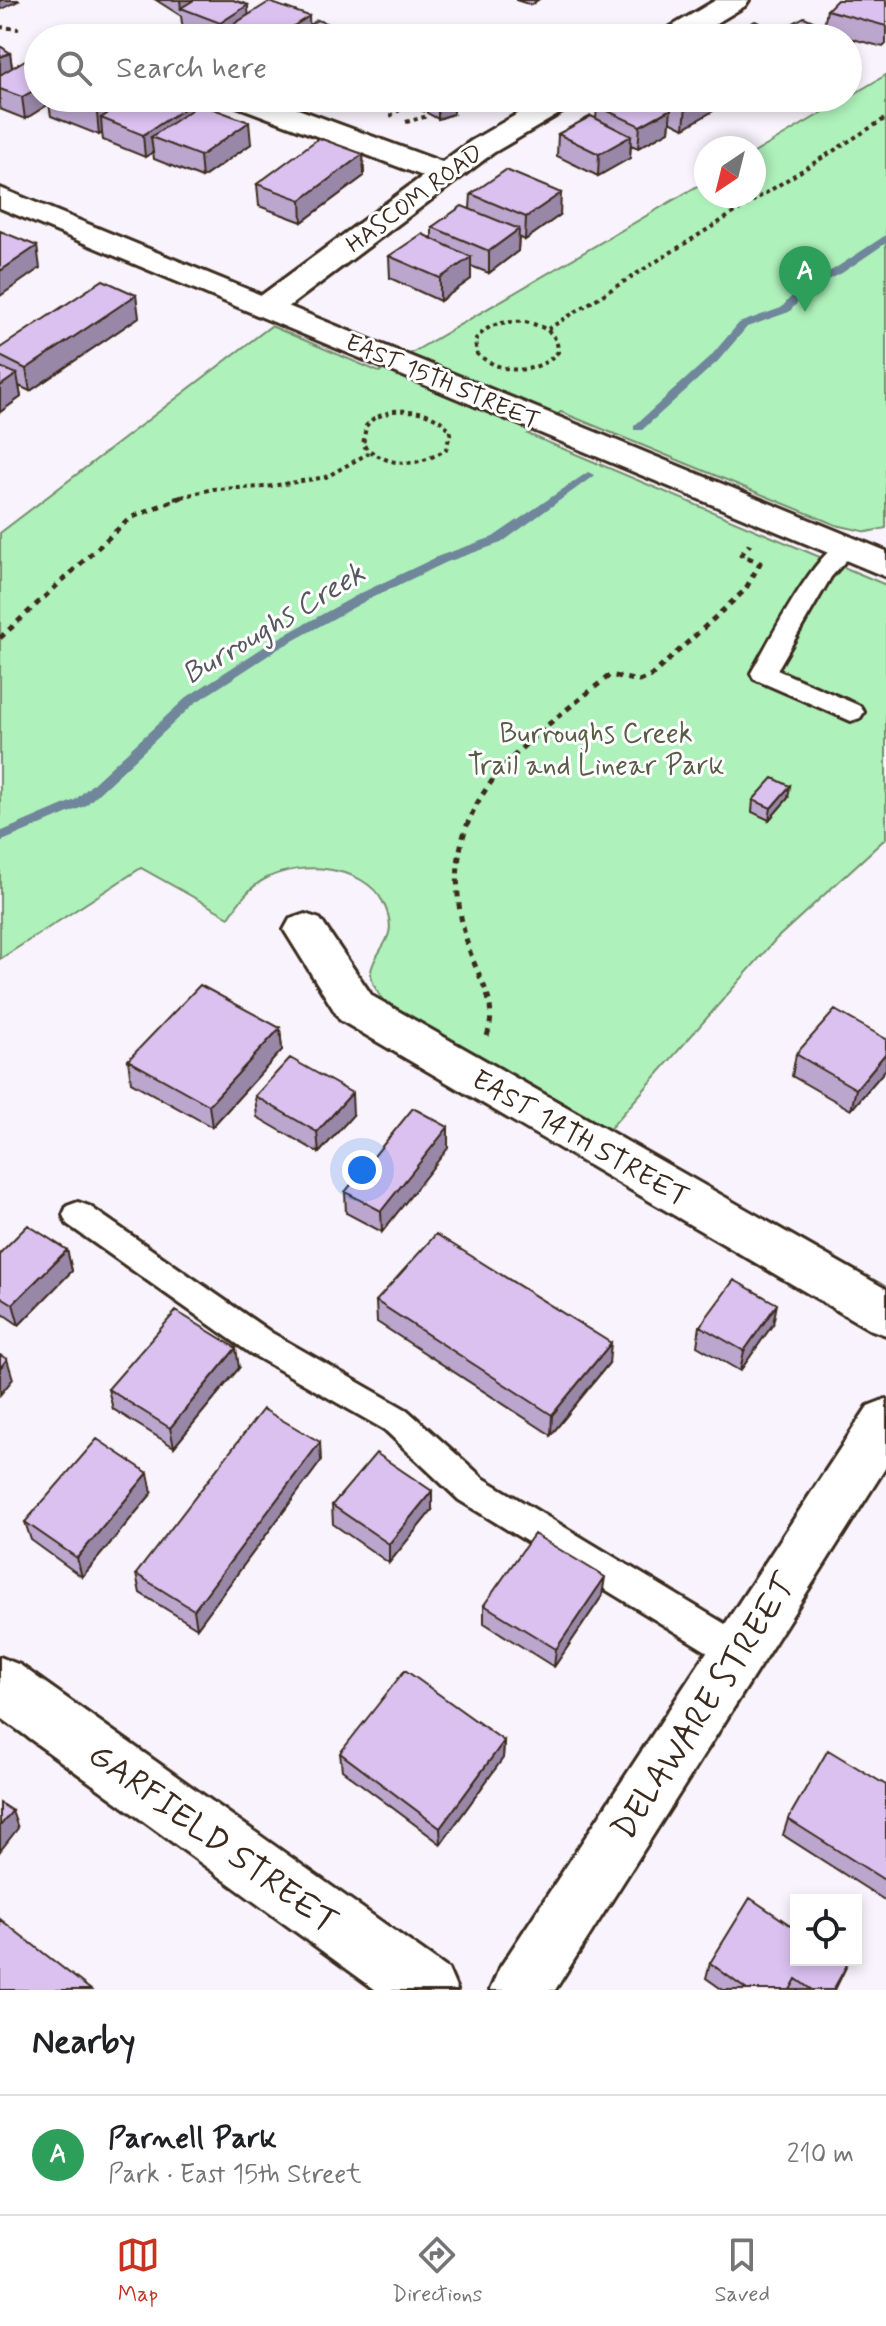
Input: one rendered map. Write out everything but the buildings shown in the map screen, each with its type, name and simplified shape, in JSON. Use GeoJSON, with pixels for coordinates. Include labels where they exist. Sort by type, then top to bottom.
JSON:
{"type":"FeatureCollection","features":[{"type":"Feature","properties":{"kind":"street"},"geometry":{"type":"LineString","coordinates":[[695,24],[735,0]]}},
{"type":"Feature","properties":{"kind":"street"},"geometry":{"type":"LineString","coordinates":[[279,112],[446,174]]}},
{"type":"Feature","properties":{"kind":"street","name":"HASCOM ROAD"},"geometry":{"type":"LineString","coordinates":[[267,307],[446,174],[505,132],[541,112]]}},
{"type":"Feature","properties":{"kind":"street","name":"EAST 15TH STREET"},"geometry":{"type":"LineString","coordinates":[[1,198],[886,565]]}},
{"type":"Feature","properties":{"kind":"street","name":"EAST 14TH STREET"},"geometry":{"type":"LineString","coordinates":[[305,930],[356,1008],[886,1314]]}},
{"type":"Feature","properties":{"kind":"street","name":"DELAWARE STREET"},"geometry":{"type":"LineString","coordinates":[[520,1990],[886,1422]]}},
{"type":"Feature","properties":{"kind":"street","name":"GARFIELD STREET"},"geometry":{"type":"LineString","coordinates":[[0,1684],[427,1990]]}},
{"type":"Feature","properties":{"kind":"lane"},"geometry":{"type":"LineString","coordinates":[[845,548],[822,573],[763,673],[851,712]]}},
{"type":"Feature","properties":{"kind":"lane"},"geometry":{"type":"LineString","coordinates":[[78,1215],[261,1343],[396,1420],[471,1489],[738,1651]]}},
{"type":"Feature","properties":{"kind":"path"},"geometry":{"type":"LineString","coordinates":[[0,27],[19,29]]}},
{"type":"Feature","properties":{"kind":"path"},"geometry":{"type":"LineString","coordinates":[[384,119],[396,112]]}},
{"type":"Feature","properties":{"kind":"path"},"geometry":{"type":"LineString","coordinates":[[548,329],[556,336],[558,352],[543,365],[531,369],[491,365],[475,348],[479,333],[499,323],[525,322],[548,329],[886,118]]}},
{"type":"Feature","properties":{"kind":"path"},"geometry":{"type":"LineString","coordinates":[[393,411],[432,414],[451,431],[446,449],[424,462],[394,463],[369,453],[363,445],[363,428],[370,420],[393,411]]}},
{"type":"Feature","properties":{"kind":"path"},"geometry":{"type":"LineString","coordinates":[[0,638],[130,518],[171,500],[213,489],[289,484],[326,477],[369,453]]}},
{"type":"Feature","properties":{"kind":"path"},"geometry":{"type":"LineString","coordinates":[[466,1071],[493,1024],[493,1009],[466,938],[457,890],[463,842],[481,794],[512,756],[610,675],[639,681],[651,676],[745,590],[760,563],[741,555],[752,542]]}},
{"type":"Feature","properties":{"kind":"green space","name":"Burroughs Creek Trail and Linear Park"},"geometry":{"type":"Polygon","coordinates":[[[886,75],[886,528],[867,532],[836,525],[561,412],[528,434],[886,585],[886,838],[776,939],[607,1132],[382,999],[371,971],[389,934],[388,915],[374,890],[362,880],[347,874],[313,868],[296,869],[267,878],[255,885],[229,917],[141,868],[0,959],[0,533],[271,326],[379,372],[694,188],[694,208],[766,208],[766,146],[823,112],[862,112],[862,89],[886,75]]]}},
{"type":"Feature","properties":{"kind":"waterway","name":"Burroughs Creek"},"geometry":{"type":"LineString","coordinates":[[638,428],[714,359],[743,325],[785,310],[805,288],[838,271],[886,238]]}},
{"type":"Feature","properties":{"kind":"waterway","name":"Burroughs Creek"},"geometry":{"type":"LineString","coordinates":[[0,837],[80,803],[191,700],[274,646],[365,596],[443,559],[497,540],[588,475]]}},
{"type":"Feature","properties":{"kind":"place","name":"Parnell Park"},"geometry":{"type":"Point","coordinates":[805,312]}}]}
